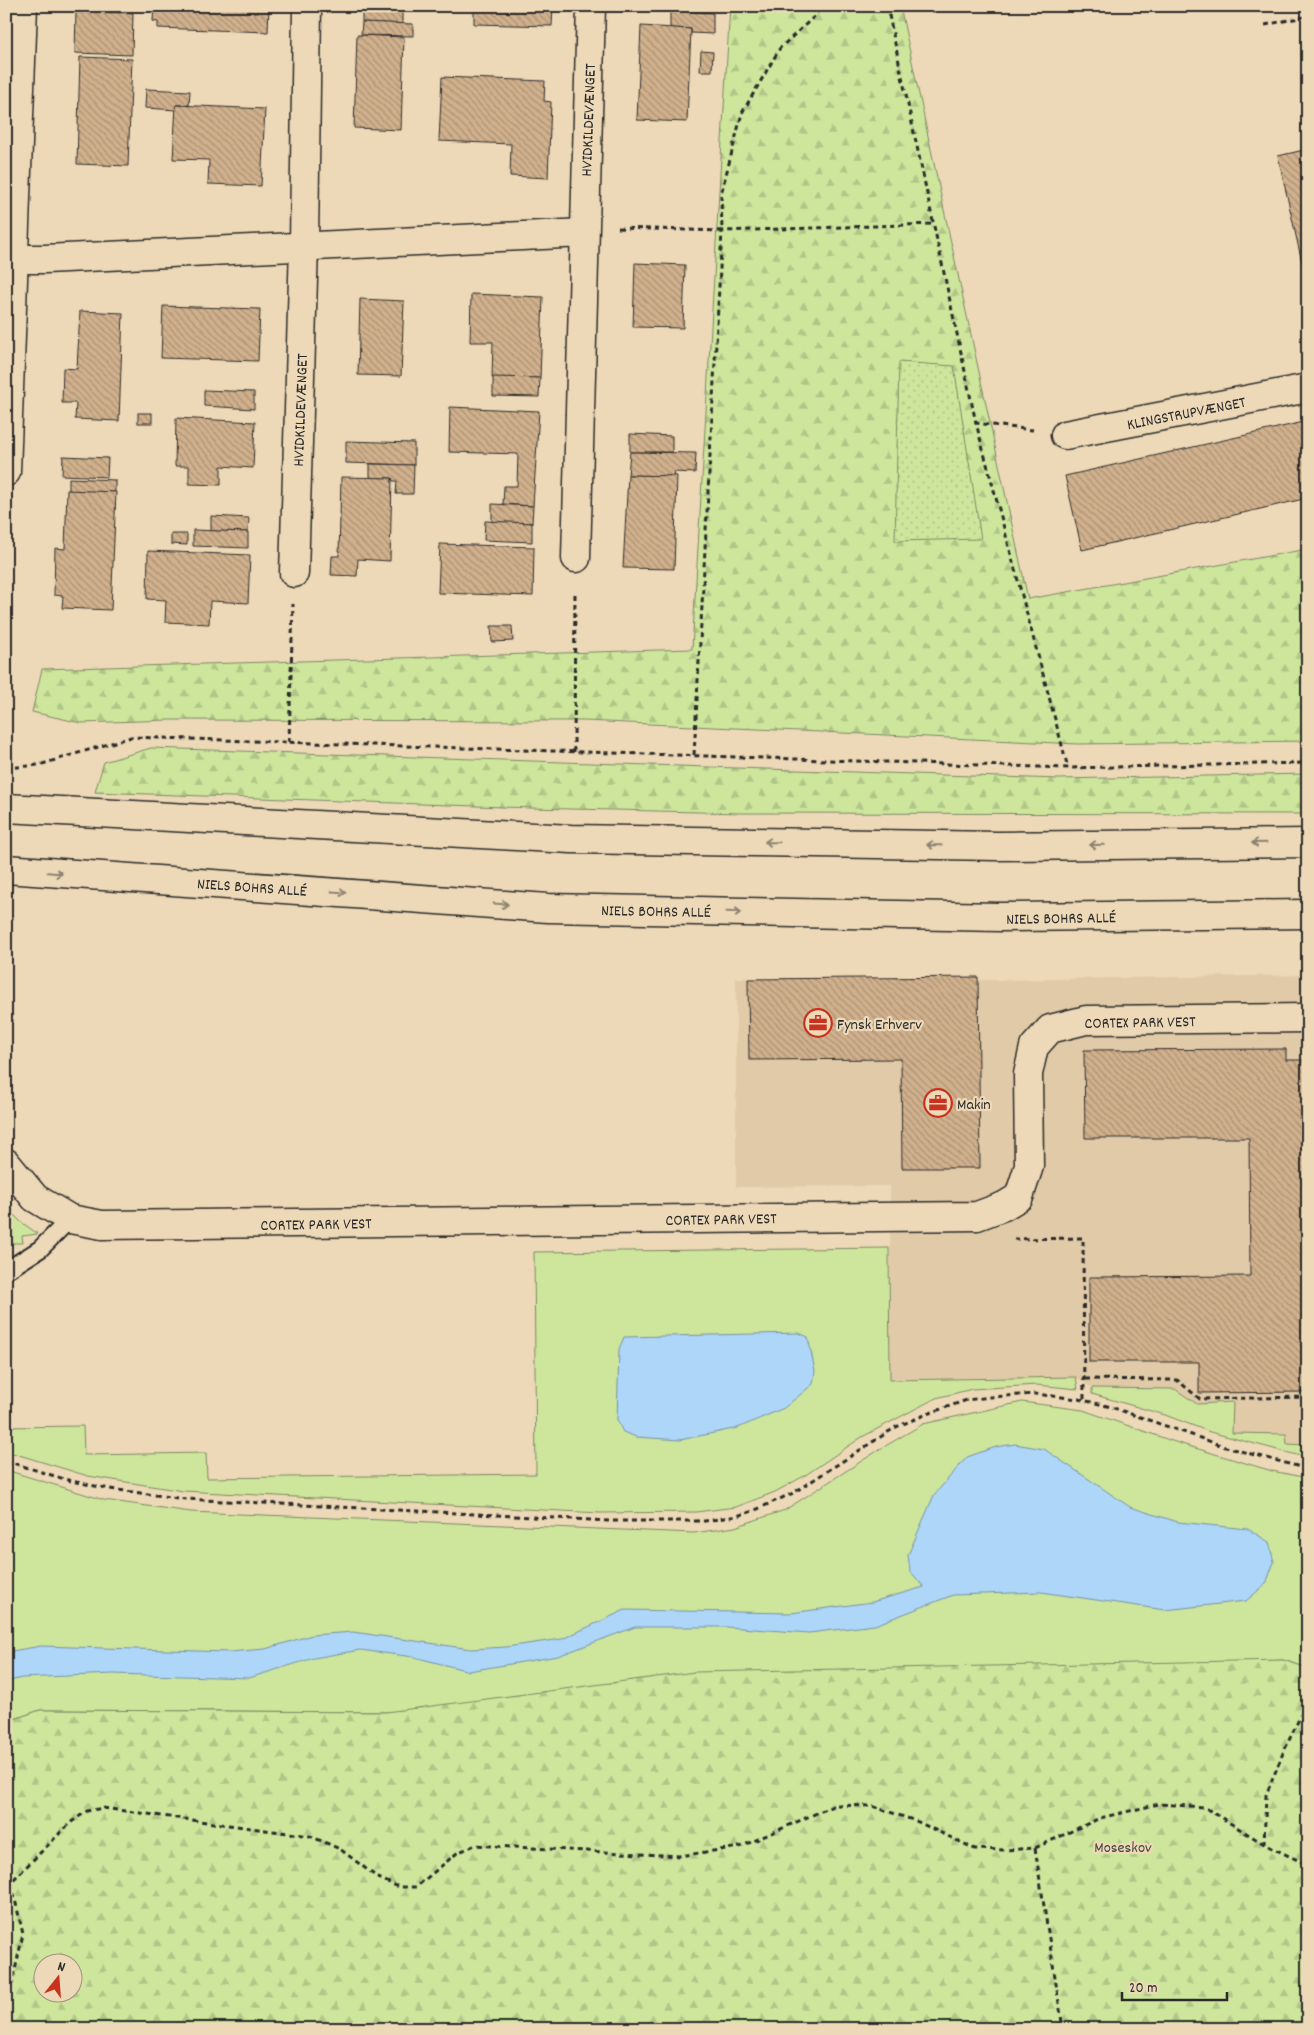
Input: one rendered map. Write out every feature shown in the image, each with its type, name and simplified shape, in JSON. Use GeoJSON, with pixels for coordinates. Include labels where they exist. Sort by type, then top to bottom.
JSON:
{"type":"FeatureCollection","features":[{"type":"Feature","properties":{"kind":"street"},"geometry":{"type":"LineString","coordinates":[[6,472],[10,259],[23,6]]}},
{"type":"Feature","properties":{"kind":"street","name":"HVIDKILDEVÆNGET"},"geometry":{"type":"LineString","coordinates":[[294,573],[304,246],[307,6]]}},
{"type":"Feature","properties":{"kind":"street","name":"HVIDKILDEVÆNGET"},"geometry":{"type":"LineString","coordinates":[[576,558],[591,6]]}},
{"type":"Feature","properties":{"kind":"street"},"geometry":{"type":"LineString","coordinates":[[10,259],[584,233]]}},
{"type":"Feature","properties":{"kind":"street","name":"KLINGSTRUPVÆNGET"},"geometry":{"type":"LineString","coordinates":[[1053,433],[1308,388]]}},
{"type":"Feature","properties":{"kind":"street"},"geometry":{"type":"LineString","coordinates":[[6,808],[570,839],[997,846],[1308,843]]}},
{"type":"Feature","properties":{"kind":"street","name":"NIELS BOHRS ALLÉ"},"geometry":{"type":"LineString","coordinates":[[6,869],[548,908],[1001,917],[1308,914]]}},
{"type":"Feature","properties":{"kind":"street","name":"CORTEX PARK VEST"},"geometry":{"type":"LineString","coordinates":[[6,1163],[35,1198],[70,1218],[112,1225],[977,1216],[1004,1206],[1020,1197],[1029,1166],[1028,1074],[1034,1048],[1050,1029],[1086,1020],[1308,1018]]}},
{"type":"Feature","properties":{"kind":"lane"},"geometry":{"type":"LineString","coordinates":[[6,1270],[40,1249],[70,1218]]}},
{"type":"Feature","properties":{"kind":"path"},"geometry":{"type":"LineString","coordinates":[[694,756],[722,231],[721,194],[742,113],[780,48],[816,14],[821,6]]}},
{"type":"Feature","properties":{"kind":"path"},"geometry":{"type":"LineString","coordinates":[[887,6],[976,423],[1068,768]]}},
{"type":"Feature","properties":{"kind":"path"},"geometry":{"type":"LineString","coordinates":[[1266,25],[1308,16]]}},
{"type":"Feature","properties":{"kind":"path"},"geometry":{"type":"LineString","coordinates":[[584,233],[616,228],[722,231],[934,224]]}},
{"type":"Feature","properties":{"kind":"path"},"geometry":{"type":"LineString","coordinates":[[976,423],[1053,433]]}},
{"type":"Feature","properties":{"kind":"path"},"geometry":{"type":"LineString","coordinates":[[574,752],[576,558]]}},
{"type":"Feature","properties":{"kind":"path"},"geometry":{"type":"LineString","coordinates":[[289,742],[294,573]]}},
{"type":"Feature","properties":{"kind":"path"},"geometry":{"type":"LineString","coordinates":[[6,768],[39,765],[131,737],[1068,768],[1308,762]]}},
{"type":"Feature","properties":{"kind":"path"},"geometry":{"type":"LineString","coordinates":[[1084,1379],[1177,1380],[1200,1399],[1308,1397]]}},
{"type":"Feature","properties":{"kind":"path"},"geometry":{"type":"LineString","coordinates":[[6,1461],[71,1481],[110,1490],[186,1499],[611,1521],[705,1521],[737,1516],[786,1496],[896,1427],[927,1414],[967,1400],[1035,1394],[1062,1396],[1111,1407],[1229,1448],[1308,1468]]}},
{"type":"Feature","properties":{"kind":"path"},"geometry":{"type":"LineString","coordinates":[[1264,1844],[1266,1795],[1308,1700]]}},
{"type":"Feature","properties":{"kind":"path"},"geometry":{"type":"LineString","coordinates":[[6,1884],[11,1882],[70,1823],[87,1811],[103,1808],[310,1836],[340,1849],[378,1878],[399,1887],[416,1887],[457,1853],[474,1845],[679,1856],[740,1847],[835,1805],[872,1806],[916,1821],[975,1849],[1004,1850],[1035,1848],[1100,1818],[1159,1804],[1204,1808],[1264,1844],[1308,1865]]}},
{"type":"Feature","properties":{"kind":"path"},"geometry":{"type":"LineString","coordinates":[[1035,1848],[1063,2029]]}},
{"type":"Feature","properties":{"kind":"path"},"geometry":{"type":"LineString","coordinates":[[6,1993],[12,1984],[23,1934],[11,1882]]}},
{"type":"Feature","properties":{"kind":"shaded area"},"geometry":{"type":"Polygon","coordinates":[[[1308,975],[1308,1445],[1287,1444],[1286,1434],[1232,1433],[1232,1403],[1197,1404],[1175,1389],[1092,1388],[1076,1377],[890,1380],[890,1186],[736,1187],[736,978],[991,980],[1308,975]]]}},
{"type":"Feature","properties":{"kind":"green space"},"geometry":{"type":"Polygon","coordinates":[[[730,6],[900,6],[1028,599],[1308,549],[1308,741],[1078,744],[585,721],[168,720],[81,723],[32,712],[42,669],[692,649],[730,6]]]}},
{"type":"Feature","properties":{"kind":"green space"},"geometry":{"type":"Polygon","coordinates":[[[899,362],[954,366],[981,539],[895,541],[899,362]]]}},
{"type":"Feature","properties":{"kind":"green space"},"geometry":{"type":"Polygon","coordinates":[[[151,748],[1059,779],[1308,774],[1308,814],[741,813],[530,808],[95,792],[104,762],[151,748]]]}},
{"type":"Feature","properties":{"kind":"green space"},"geometry":{"type":"Polygon","coordinates":[[[6,1207],[21,1222],[38,1234],[22,1236],[23,1243],[6,1243],[6,1207]]]}},
{"type":"Feature","properties":{"kind":"green space"},"geometry":{"type":"Polygon","coordinates":[[[889,1248],[890,1380],[1076,1377],[1078,1389],[1037,1385],[972,1389],[936,1398],[862,1437],[804,1476],[775,1492],[736,1507],[696,1512],[600,1513],[183,1491],[88,1476],[6,1451],[6,1427],[83,1426],[84,1455],[206,1453],[207,1478],[536,1474],[534,1252],[889,1248]]]}},
{"type":"Feature","properties":{"kind":"green space"},"geometry":{"type":"Polygon","coordinates":[[[1092,1388],[1175,1389],[1197,1404],[1233,1402],[1232,1433],[1286,1434],[1287,1444],[1308,1445],[1308,1458],[1210,1432],[1165,1415],[1092,1394],[1092,1388]]]}},
{"type":"Feature","properties":{"kind":"green space"},"geometry":{"type":"Polygon","coordinates":[[[1022,1402],[1083,1410],[1175,1442],[1272,1471],[1308,1478],[1308,1668],[1283,1660],[386,1712],[40,1710],[6,1722],[6,1470],[104,1500],[191,1512],[694,1533],[735,1527],[785,1510],[923,1424],[1022,1402]]]}},
{"type":"Feature","properties":{"kind":"green space","name":"Moseskov"},"geometry":{"type":"Polygon","coordinates":[[[1283,1660],[1308,1668],[1308,2029],[6,2029],[6,1722],[40,1710],[386,1712],[695,1672],[1283,1660]]]}},
{"type":"Feature","properties":{"kind":"water"},"geometry":{"type":"Polygon","coordinates":[[[799,1333],[808,1337],[815,1371],[813,1384],[784,1408],[738,1428],[680,1440],[636,1437],[623,1432],[617,1420],[619,1349],[624,1337],[799,1333]]]}},
{"type":"Feature","properties":{"kind":"water"},"geometry":{"type":"Polygon","coordinates":[[[1015,1444],[1044,1449],[1130,1507],[1178,1522],[1248,1529],[1269,1542],[1274,1562],[1266,1584],[1246,1601],[1165,1610],[1041,1592],[953,1595],[875,1625],[809,1633],[727,1627],[635,1627],[558,1656],[469,1671],[414,1657],[360,1650],[314,1658],[249,1678],[113,1674],[22,1678],[6,1682],[6,1652],[41,1646],[229,1652],[265,1649],[312,1635],[353,1632],[471,1649],[506,1647],[562,1639],[625,1610],[791,1613],[872,1602],[924,1587],[910,1571],[908,1555],[934,1495],[967,1457],[996,1447],[1015,1444]]]}},
{"type":"Feature","properties":{"kind":"building"},"geometry":{"type":"Polygon","coordinates":[[[154,6],[269,6],[268,32],[158,28],[158,22],[153,21],[154,6]]]}},
{"type":"Feature","properties":{"kind":"building"},"geometry":{"type":"Polygon","coordinates":[[[362,6],[402,6],[402,24],[362,22],[362,6]]]}},
{"type":"Feature","properties":{"kind":"building"},"geometry":{"type":"Polygon","coordinates":[[[474,6],[553,6],[552,26],[474,24],[474,6]]]}},
{"type":"Feature","properties":{"kind":"building"},"geometry":{"type":"Polygon","coordinates":[[[639,6],[666,6],[666,10],[639,9],[639,6]]]}},
{"type":"Feature","properties":{"kind":"building"},"geometry":{"type":"Polygon","coordinates":[[[670,10],[713,13],[713,34],[691,33],[691,29],[670,28],[670,10]]]}},
{"type":"Feature","properties":{"kind":"building"},"geometry":{"type":"Polygon","coordinates":[[[76,11],[133,13],[132,55],[75,53],[76,11]]]}},
{"type":"Feature","properties":{"kind":"building"},"geometry":{"type":"Polygon","coordinates":[[[362,22],[413,24],[413,36],[361,35],[362,22]]]}},
{"type":"Feature","properties":{"kind":"building"},"geometry":{"type":"Polygon","coordinates":[[[641,26],[691,29],[687,122],[637,120],[641,26]]]}},
{"type":"Feature","properties":{"kind":"building"},"geometry":{"type":"Polygon","coordinates":[[[357,35],[404,37],[401,130],[354,128],[357,35]]]}},
{"type":"Feature","properties":{"kind":"building"},"geometry":{"type":"Polygon","coordinates":[[[701,51],[713,52],[712,71],[700,71],[701,51]]]}},
{"type":"Feature","properties":{"kind":"building"},"geometry":{"type":"Polygon","coordinates":[[[80,57],[132,59],[128,166],[77,164],[80,57]]]}},
{"type":"Feature","properties":{"kind":"building"},"geometry":{"type":"Polygon","coordinates":[[[442,77],[545,81],[544,101],[551,102],[548,178],[510,176],[511,144],[439,141],[442,77]]]}},
{"type":"Feature","properties":{"kind":"building"},"geometry":{"type":"Polygon","coordinates":[[[146,89],[190,91],[189,105],[176,105],[176,110],[145,108],[146,89]]]}},
{"type":"Feature","properties":{"kind":"building"},"geometry":{"type":"Polygon","coordinates":[[[176,105],[265,109],[261,186],[208,184],[209,160],[173,159],[176,105]]]}},
{"type":"Feature","properties":{"kind":"building"},"geometry":{"type":"Polygon","coordinates":[[[1308,149],[1308,289],[1278,156],[1308,149]]]}},
{"type":"Feature","properties":{"kind":"building"},"geometry":{"type":"Polygon","coordinates":[[[635,263],[685,265],[683,328],[633,327],[635,263]]]}},
{"type":"Feature","properties":{"kind":"building"},"geometry":{"type":"Polygon","coordinates":[[[471,294],[543,297],[540,378],[492,378],[493,342],[470,342],[471,294]]]}},
{"type":"Feature","properties":{"kind":"building"},"geometry":{"type":"Polygon","coordinates":[[[360,299],[404,301],[401,376],[358,375],[360,299]]]}},
{"type":"Feature","properties":{"kind":"building"},"geometry":{"type":"Polygon","coordinates":[[[163,306],[260,309],[258,361],[161,358],[163,306]]]}},
{"type":"Feature","properties":{"kind":"building"},"geometry":{"type":"Polygon","coordinates":[[[80,311],[123,313],[119,421],[75,419],[76,403],[62,403],[63,368],[77,369],[80,311]]]}},
{"type":"Feature","properties":{"kind":"building"},"geometry":{"type":"Polygon","coordinates":[[[493,377],[540,378],[539,397],[493,396],[493,377]]]}},
{"type":"Feature","properties":{"kind":"building"},"geometry":{"type":"Polygon","coordinates":[[[204,390],[254,392],[254,409],[204,406],[204,390]]]}},
{"type":"Feature","properties":{"kind":"building"},"geometry":{"type":"Polygon","coordinates":[[[450,407],[539,411],[533,506],[503,504],[504,486],[517,486],[518,454],[449,452],[450,407]]]}},
{"type":"Feature","properties":{"kind":"building"},"geometry":{"type":"Polygon","coordinates":[[[138,413],[152,413],[152,423],[138,423],[138,413]]]}},
{"type":"Feature","properties":{"kind":"building"},"geometry":{"type":"Polygon","coordinates":[[[176,418],[255,422],[253,468],[221,466],[221,485],[189,484],[189,466],[175,466],[176,418]]]}},
{"type":"Feature","properties":{"kind":"building"},"geometry":{"type":"Polygon","coordinates":[[[1308,421],[1308,498],[1082,550],[1065,476],[1308,421]]]}},
{"type":"Feature","properties":{"kind":"building"},"geometry":{"type":"Polygon","coordinates":[[[630,434],[672,436],[672,452],[630,452],[630,434]]]}},
{"type":"Feature","properties":{"kind":"building"},"geometry":{"type":"Polygon","coordinates":[[[346,441],[414,443],[414,465],[346,463],[346,441]]]}},
{"type":"Feature","properties":{"kind":"building"},"geometry":{"type":"Polygon","coordinates":[[[630,452],[696,453],[695,473],[674,472],[675,476],[628,475],[630,452]]]}},
{"type":"Feature","properties":{"kind":"building"},"geometry":{"type":"Polygon","coordinates":[[[63,456],[108,458],[107,477],[62,475],[63,456]]]}},
{"type":"Feature","properties":{"kind":"building"},"geometry":{"type":"Polygon","coordinates":[[[370,464],[414,465],[413,494],[396,494],[397,481],[393,481],[392,478],[370,478],[370,464]]]}},
{"type":"Feature","properties":{"kind":"building"},"geometry":{"type":"Polygon","coordinates":[[[628,475],[677,476],[674,569],[623,568],[628,475]]]}},
{"type":"Feature","properties":{"kind":"building"},"geometry":{"type":"Polygon","coordinates":[[[341,477],[392,478],[390,561],[358,559],[357,576],[331,575],[332,556],[339,556],[341,477]]]}},
{"type":"Feature","properties":{"kind":"building"},"geometry":{"type":"Polygon","coordinates":[[[69,478],[115,480],[115,492],[69,491],[69,478]]]}},
{"type":"Feature","properties":{"kind":"building"},"geometry":{"type":"Polygon","coordinates":[[[67,490],[116,492],[111,610],[62,608],[63,596],[54,595],[55,548],[65,549],[67,490]]]}},
{"type":"Feature","properties":{"kind":"building"},"geometry":{"type":"Polygon","coordinates":[[[492,504],[533,506],[532,523],[492,522],[492,504]]]}},
{"type":"Feature","properties":{"kind":"building"},"geometry":{"type":"Polygon","coordinates":[[[211,516],[249,518],[248,532],[211,531],[211,516]]]}},
{"type":"Feature","properties":{"kind":"building"},"geometry":{"type":"Polygon","coordinates":[[[485,521],[532,523],[532,542],[484,540],[485,521]]]}},
{"type":"Feature","properties":{"kind":"building"},"geometry":{"type":"Polygon","coordinates":[[[193,530],[248,532],[248,548],[193,546],[193,530]]]}},
{"type":"Feature","properties":{"kind":"building"},"geometry":{"type":"Polygon","coordinates":[[[171,534],[187,534],[187,545],[171,544],[171,534]]]}},
{"type":"Feature","properties":{"kind":"building"},"geometry":{"type":"Polygon","coordinates":[[[440,544],[534,547],[533,596],[438,593],[440,544]]]}},
{"type":"Feature","properties":{"kind":"building"},"geometry":{"type":"Polygon","coordinates":[[[148,551],[250,555],[248,603],[210,601],[209,624],[165,622],[166,600],[147,599],[148,551]]]}},
{"type":"Feature","properties":{"kind":"building"},"geometry":{"type":"Polygon","coordinates":[[[491,626],[512,626],[513,641],[492,642],[491,626]]]}},
{"type":"Feature","properties":{"kind":"building"},"geometry":{"type":"Polygon","coordinates":[[[978,977],[980,1168],[902,1168],[901,1059],[749,1060],[748,979],[978,977]]]}},
{"type":"Feature","properties":{"kind":"building"},"geometry":{"type":"Polygon","coordinates":[[[1286,1049],[1286,1060],[1308,1060],[1308,1392],[1199,1393],[1199,1362],[1089,1362],[1089,1277],[1250,1276],[1249,1138],[1085,1138],[1084,1050],[1286,1049]]]}},
{"type":"Feature","properties":{"kind":"place","name":"Fynsk Erhverv"},"geometry":{"type":"Point","coordinates":[818,1023]}},
{"type":"Feature","properties":{"kind":"place","name":"Makin"},"geometry":{"type":"Point","coordinates":[938,1103]}}]}
